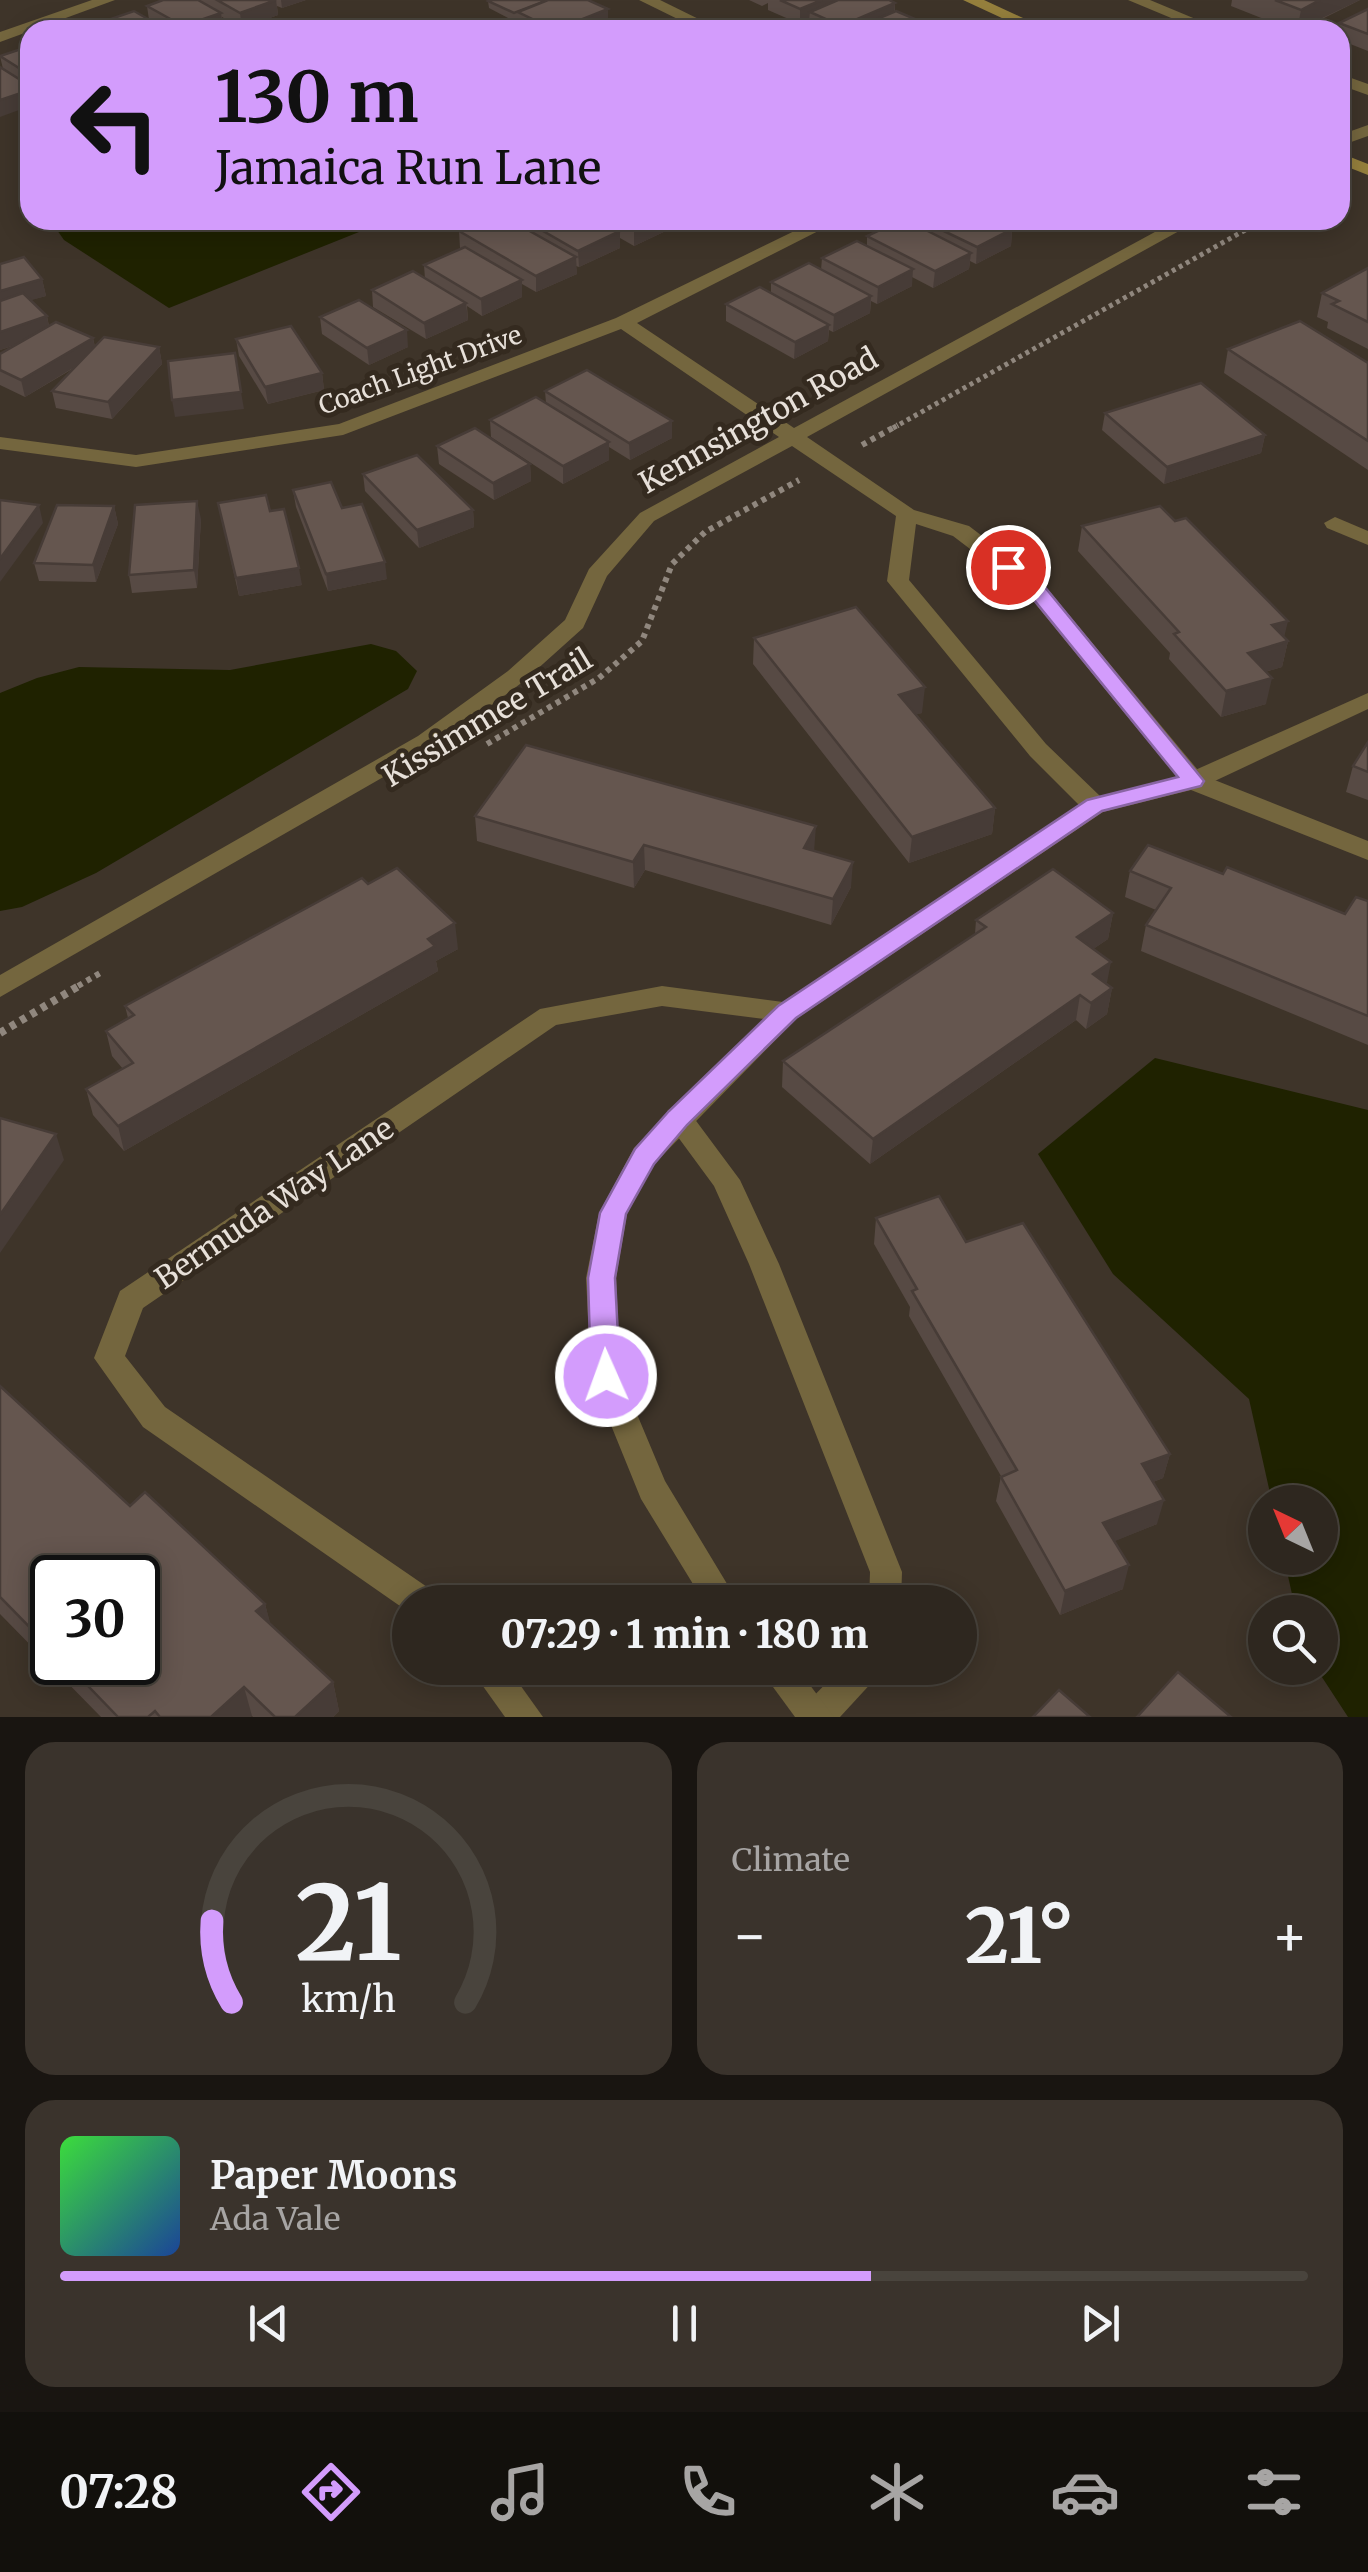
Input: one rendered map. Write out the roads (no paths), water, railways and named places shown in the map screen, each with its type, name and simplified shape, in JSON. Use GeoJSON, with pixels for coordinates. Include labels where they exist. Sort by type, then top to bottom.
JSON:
{"type":"FeatureCollection","features":[{"type":"Feature","properties":{"kind":"main road"},"geometry":{"type":"LineString","coordinates":[[971,0],[1018,20]]}},
{"type":"Feature","properties":{"kind":"street"},"geometry":{"type":"LineString","coordinates":[[49,20],[107,0]]}},
{"type":"Feature","properties":{"kind":"street"},"geometry":{"type":"LineString","coordinates":[[646,0],[691,20]]}},
{"type":"Feature","properties":{"kind":"street"},"geometry":{"type":"LineString","coordinates":[[1136,0],[1188,20]]}},
{"type":"Feature","properties":{"kind":"street","name":"Coach Light Drive"},"geometry":{"type":"LineString","coordinates":[[0,443],[136,460],[343,429],[623,322],[810,230]]}},
{"type":"Feature","properties":{"kind":"street","name":"Kennsington Road"},"geometry":{"type":"LineString","coordinates":[[0,987],[426,742],[516,676],[575,623],[598,574],[648,517],[1172,230]]}},
{"type":"Feature","properties":{"kind":"street"},"geometry":{"type":"LineString","coordinates":[[623,322],[789,438],[832,462],[907,514],[960,531],[1032,585],[1193,781],[1368,852]]}},
{"type":"Feature","properties":{"kind":"street"},"geometry":{"type":"LineString","coordinates":[[907,514],[898,581],[1038,750],[1095,806]]}},
{"type":"Feature","properties":{"kind":"street"},"geometry":{"type":"LineString","coordinates":[[1334,522],[1368,539]]}},
{"type":"Feature","properties":{"kind":"street"},"geometry":{"type":"LineString","coordinates":[[711,1585],[652,1489],[606,1376],[602,1278],[613,1213],[644,1156],[787,1012],[1095,806],[1193,781],[1368,700]]}},
{"type":"Feature","properties":{"kind":"street","name":"Bermuda Way Lane"},"geometry":{"type":"LineString","coordinates":[[396,1585],[154,1417],[110,1358],[132,1300],[549,1016],[662,996],[787,1012]]}},
{"type":"Feature","properties":{"kind":"street"},"geometry":{"type":"LineString","coordinates":[[678,1118],[726,1180],[764,1264],[886,1572],[886,1585]]}},
{"type":"Feature","properties":{"kind":"street"},"geometry":{"type":"LineString","coordinates":[[501,1685],[526,1717]]}},
{"type":"Feature","properties":{"kind":"street"},"geometry":{"type":"LineString","coordinates":[[790,1685],[817,1717],[847,1685]]}}]}
